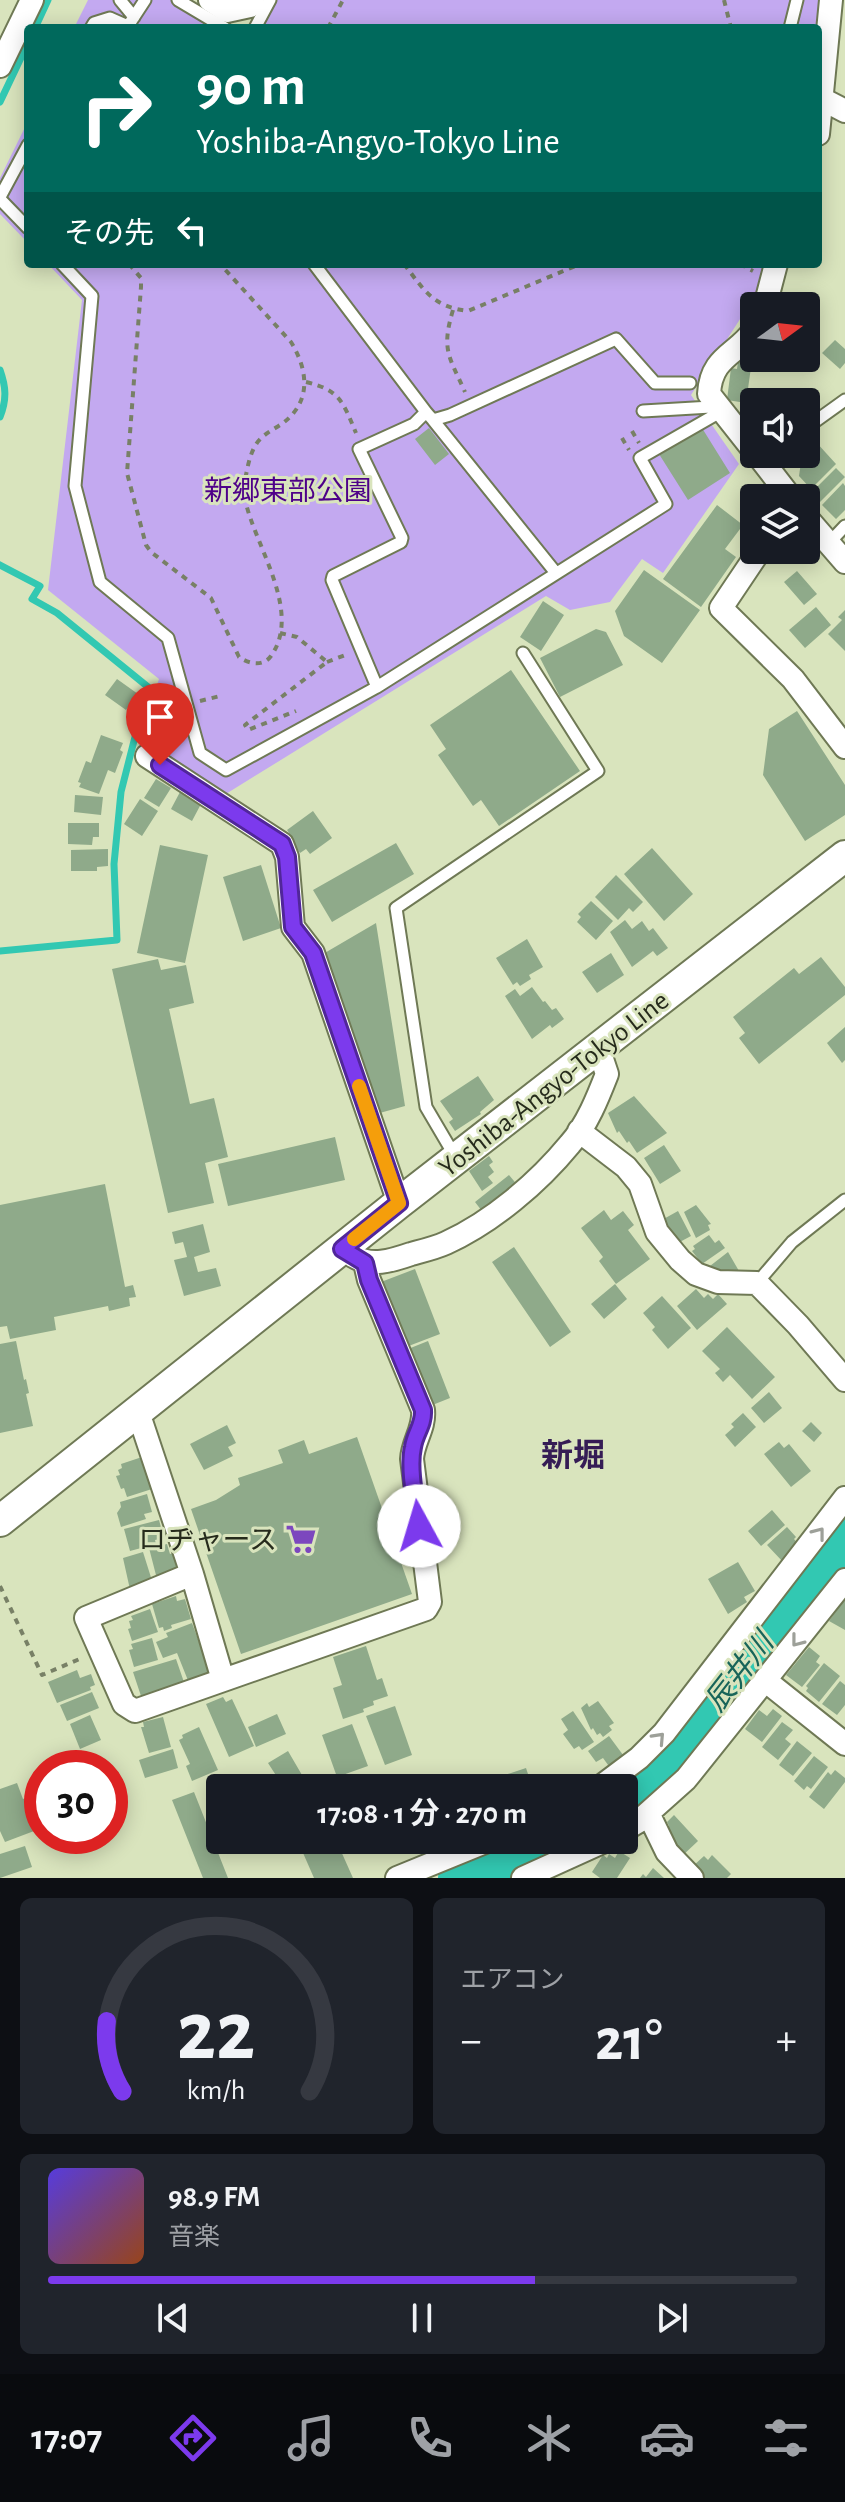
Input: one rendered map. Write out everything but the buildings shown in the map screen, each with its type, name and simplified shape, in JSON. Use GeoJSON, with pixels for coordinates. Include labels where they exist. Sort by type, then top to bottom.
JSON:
{"type":"FeatureCollection","features":[{"type":"Feature","properties":{"kind":"main road","name":"Yoshiba-Angyo-Tokyo Line"},"geometry":{"type":"LineString","coordinates":[[0,1521],[134,1412],[353,1256],[399,1203],[845,856]]}},
{"type":"Feature","properties":{"kind":"street"},"geometry":{"type":"LineString","coordinates":[[0,66],[32,0]]}},
{"type":"Feature","properties":{"kind":"street"},"geometry":{"type":"LineString","coordinates":[[210,0],[227,11],[250,6],[253,0]]}},
{"type":"Feature","properties":{"kind":"street"},"geometry":{"type":"LineString","coordinates":[[831,0],[837,35],[822,99],[845,111]]}},
{"type":"Feature","properties":{"kind":"street"},"geometry":{"type":"LineString","coordinates":[[765,292],[766,268]]}},
{"type":"Feature","properties":{"kind":"street"},"geometry":{"type":"LineString","coordinates":[[740,342],[713,373],[709,394],[740,430]]}},
{"type":"Feature","properties":{"kind":"street"},"geometry":{"type":"LineString","coordinates":[[820,534],[845,562]]}},
{"type":"Feature","properties":{"kind":"street"},"geometry":{"type":"LineString","coordinates":[[751,564],[721,608],[793,679],[845,747]]}},
{"type":"Feature","properties":{"kind":"street"},"geometry":{"type":"LineString","coordinates":[[147,756],[282,844],[287,857],[293,927],[313,953],[399,1203]]}},
{"type":"Feature","properties":{"kind":"street"},"geometry":{"type":"LineString","coordinates":[[353,1256],[395,1260],[446,1243],[487,1218],[535,1180],[572,1143],[597,1099],[607,1074],[598,1047]]}},
{"type":"Feature","properties":{"kind":"street"},"geometry":{"type":"LineString","coordinates":[[579,1131],[626,1167],[640,1184],[657,1232],[680,1260],[696,1274],[718,1282],[757,1283],[845,1380]]}},
{"type":"Feature","properties":{"kind":"street"},"geometry":{"type":"LineString","coordinates":[[192,1574],[86,1618],[124,1704],[135,1711],[426,1609],[430,1602],[412,1459],[413,1446],[424,1421],[423,1410],[369,1280],[353,1256]]}},
{"type":"Feature","properties":{"kind":"street"},"geometry":{"type":"LineString","coordinates":[[134,1412],[142,1424],[192,1574],[223,1680]]}},
{"type":"Feature","properties":{"kind":"street"},"geometry":{"type":"LineString","coordinates":[[618,1774],[664,1733],[845,1498]]}},
{"type":"Feature","properties":{"kind":"street"},"geometry":{"type":"LineString","coordinates":[[638,1820],[686,1779],[845,1580]]}},
{"type":"Feature","properties":{"kind":"street"},"geometry":{"type":"LineString","coordinates":[[766,1681],[845,1744]]}},
{"type":"Feature","properties":{"kind":"street"},"geometry":{"type":"LineString","coordinates":[[648,1813],[667,1852],[692,1878]]}},
{"type":"Feature","properties":{"kind":"street"},"geometry":{"type":"LineString","coordinates":[[397,1878],[456,1854]]}},
{"type":"Feature","properties":{"kind":"street"},"geometry":{"type":"LineString","coordinates":[[523,1878],[576,1854]]}},
{"type":"Feature","properties":{"kind":"lane"},"geometry":{"type":"LineString","coordinates":[[120,0],[134,17]]}},
{"type":"Feature","properties":{"kind":"lane"},"geometry":{"type":"LineString","coordinates":[[129,24],[145,0]]}},
{"type":"Feature","properties":{"kind":"lane"},"geometry":{"type":"LineString","coordinates":[[178,0],[218,24]]}},
{"type":"Feature","properties":{"kind":"lane"},"geometry":{"type":"LineString","coordinates":[[257,24],[270,0]]}},
{"type":"Feature","properties":{"kind":"lane"},"geometry":{"type":"LineString","coordinates":[[791,24],[797,0]]}},
{"type":"Feature","properties":{"kind":"lane"},"geometry":{"type":"LineString","coordinates":[[93,24],[110,18],[124,24]]}},
{"type":"Feature","properties":{"kind":"lane"},"geometry":{"type":"LineString","coordinates":[[24,153],[0,198],[24,224]]}},
{"type":"Feature","properties":{"kind":"lane"},"geometry":{"type":"LineString","coordinates":[[66,268],[92,296],[75,486],[100,582],[168,638],[200,753],[226,770],[377,687],[666,504],[640,458],[720,407]]}},
{"type":"Feature","properties":{"kind":"lane"},"geometry":{"type":"LineString","coordinates":[[317,268],[556,573]]}},
{"type":"Feature","properties":{"kind":"lane"},"geometry":{"type":"LineString","coordinates":[[377,687],[332,580],[333,576],[401,542],[402,538],[359,449],[430,416],[471,405],[616,339],[655,383],[690,383]]}},
{"type":"Feature","properties":{"kind":"lane"},"geometry":{"type":"LineString","coordinates":[[820,418],[845,400]]}},
{"type":"Feature","properties":{"kind":"lane"},"geometry":{"type":"LineString","coordinates":[[643,411],[720,407]]}},
{"type":"Feature","properties":{"kind":"lane"},"geometry":{"type":"LineString","coordinates":[[828,544],[845,526]]}},
{"type":"Feature","properties":{"kind":"lane"},"geometry":{"type":"LineString","coordinates":[[456,1158],[426,1107],[396,908],[598,771],[523,653]]}},
{"type":"Feature","properties":{"kind":"lane"},"geometry":{"type":"LineString","coordinates":[[757,1283],[792,1242],[845,1200]]}},
{"type":"Feature","properties":{"kind":"path"},"geometry":{"type":"LineString","coordinates":[[330,24],[343,0]]}},
{"type":"Feature","properties":{"kind":"path"},"geometry":{"type":"LineString","coordinates":[[724,0],[730,24]]}},
{"type":"Feature","properties":{"kind":"path"},"geometry":{"type":"LineString","coordinates":[[132,268],[141,278],[141,287],[127,473],[146,545],[211,598],[239,657],[248,663],[261,663],[269,659],[280,633],[282,616],[279,597],[244,498],[248,462],[255,445],[294,414],[306,382],[304,366],[291,342],[224,268]]}},
{"type":"Feature","properties":{"kind":"path"},"geometry":{"type":"LineString","coordinates":[[407,268],[431,298],[453,310],[468,311],[489,305],[571,268]]}},
{"type":"Feature","properties":{"kind":"path"},"geometry":{"type":"LineString","coordinates":[[453,310],[446,341],[447,354],[471,405]]}},
{"type":"Feature","properties":{"kind":"path"},"geometry":{"type":"LineString","coordinates":[[306,382],[325,386],[338,396],[351,421]]}},
{"type":"Feature","properties":{"kind":"path"},"geometry":{"type":"LineString","coordinates":[[280,633],[297,637],[327,662],[245,725],[248,730],[301,709]]}},
{"type":"Feature","properties":{"kind":"path"},"geometry":{"type":"LineString","coordinates":[[0,1586],[42,1675],[100,1650]]}},
{"type":"Feature","properties":{"kind":"green space"},"geometry":{"type":"Polygon","coordinates":[[[88,0],[189,0],[230,24],[76,24],[88,0]]]}},
{"type":"Feature","properties":{"kind":"green space"},"geometry":{"type":"Polygon","coordinates":[[[263,0],[822,0],[819,24],[250,24],[263,0]]]}},
{"type":"Feature","properties":{"kind":"green space"},"geometry":{"type":"Polygon","coordinates":[[[24,129],[24,239],[0,214],[0,178],[24,129]]]}},
{"type":"Feature","properties":{"kind":"green space","name":"新郷東部公園"},"geometry":{"type":"Polygon","coordinates":[[[52,268],[766,268],[764,282],[758,292],[740,292],[740,319],[691,395],[739,464],[663,573],[642,559],[610,602],[570,610],[546,596],[221,797],[139,739],[159,679],[48,590],[82,300],[52,268]]]}},
{"type":"Feature","properties":{"kind":"waterway"},"geometry":{"type":"LineString","coordinates":[[37,24],[48,0]]}},
{"type":"Feature","properties":{"kind":"waterway"},"geometry":{"type":"LineString","coordinates":[[0,102],[24,51]]}},
{"type":"Feature","properties":{"kind":"waterway"},"geometry":{"type":"LineString","coordinates":[[0,370],[5,393],[0,417]]}},
{"type":"Feature","properties":{"kind":"waterway"},"geometry":{"type":"LineString","coordinates":[[0,565],[40,586],[32,599],[57,613],[153,691],[155,698],[136,733],[121,792],[114,864],[117,940],[0,951]]}},
{"type":"Feature","properties":{"kind":"waterway","name":"辰井川"},"geometry":{"type":"LineString","coordinates":[[638,1790],[663,1771],[801,1596],[845,1534]]}},
{"type":"Feature","properties":{"kind":"waterway","name":"辰井川"},"geometry":{"type":"LineString","coordinates":[[458,1878],[517,1854]]}},
{"type":"Feature","properties":{"kind":"slow traffic"},"geometry":{"type":"LineString","coordinates":[[354,1239],[399,1203],[359,1086]]}},
{"type":"Feature","properties":{"kind":"place","name":"ロヂャース"},"geometry":{"type":"Point","coordinates":[301,1539]}},
{"type":"Feature","properties":{"kind":"district","name":"新堀"},"geometry":{"type":"Point","coordinates":[573,1455]}},
{"type":"Feature","properties":{"kind":"route"},"geometry":{"type":"LineString","coordinates":[[160,765],[282,844],[287,857],[293,927],[313,953],[399,1203],[342,1249],[365,1263],[369,1280],[423,1410],[424,1421],[413,1446],[412,1459],[419,1526]]}}]}
